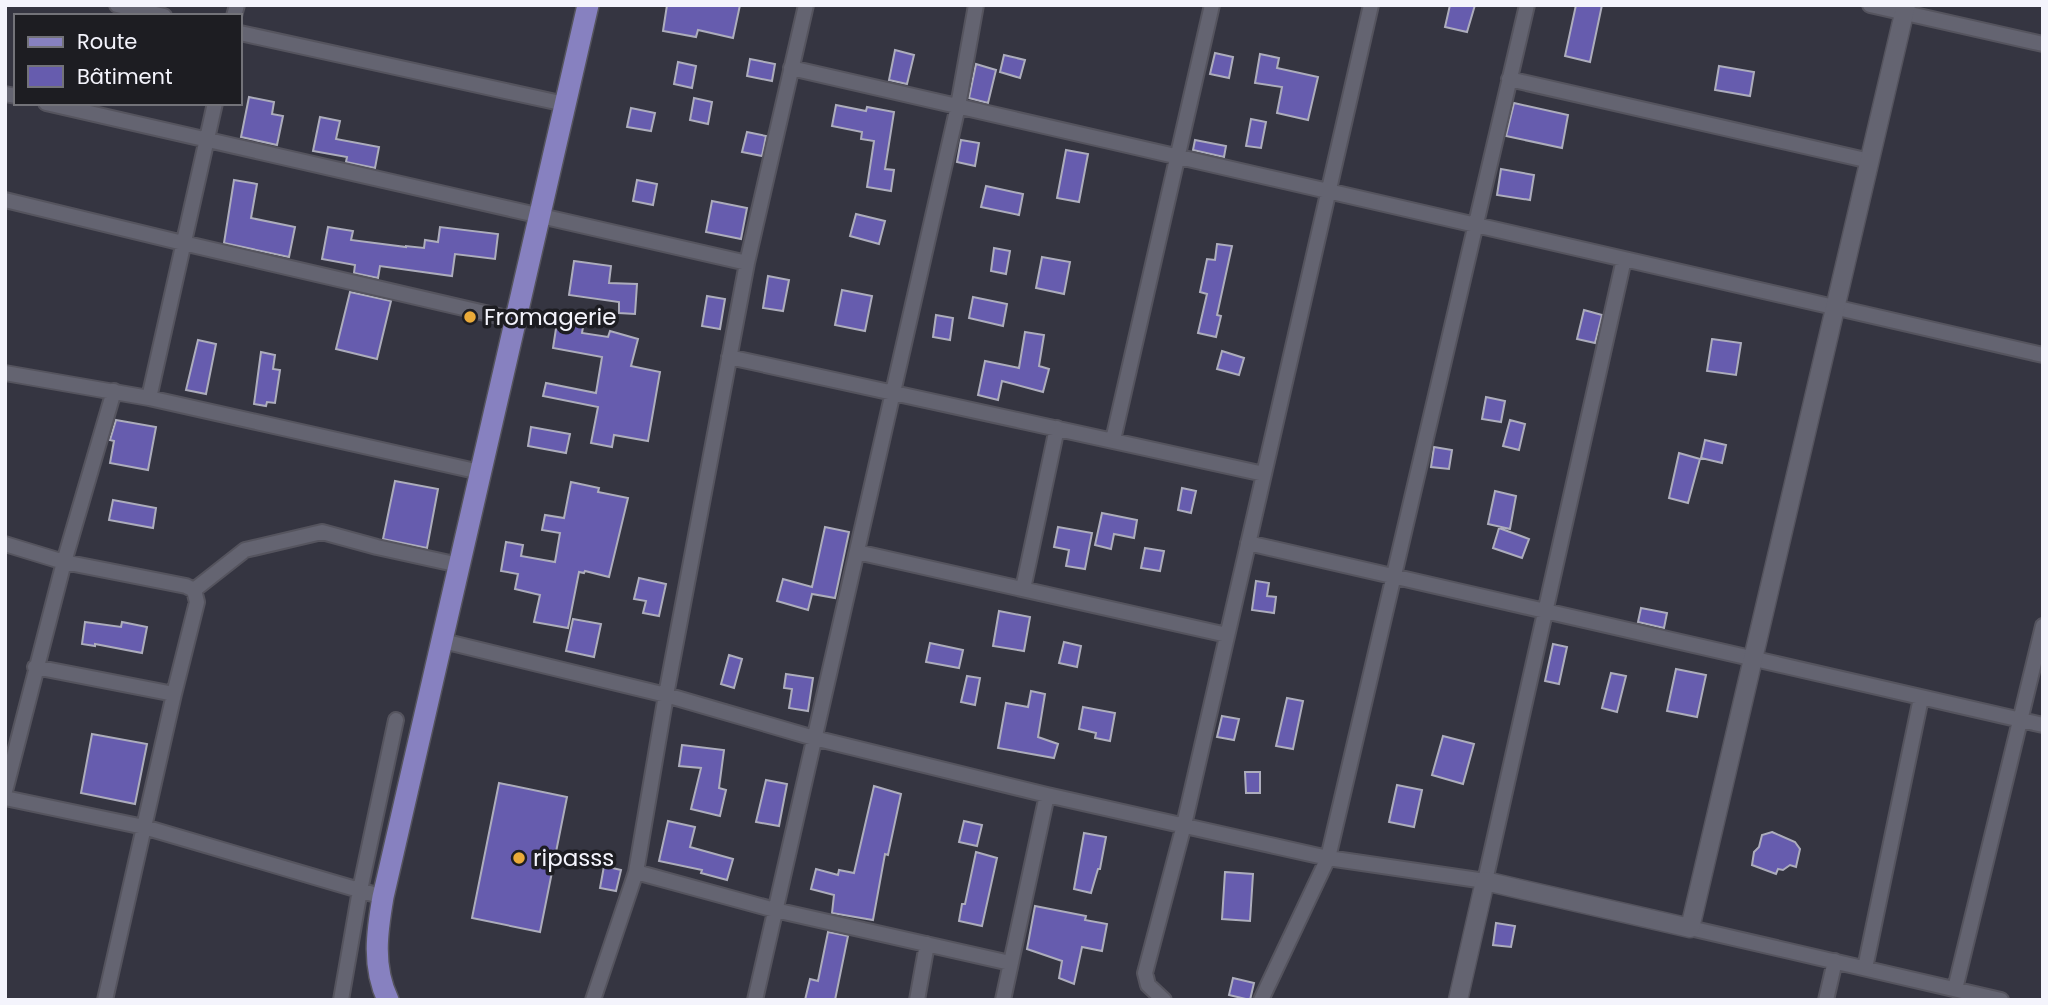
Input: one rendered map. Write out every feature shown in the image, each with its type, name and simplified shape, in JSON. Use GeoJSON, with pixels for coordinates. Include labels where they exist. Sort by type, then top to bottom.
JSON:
{"type":"FeatureCollection","features":[{"type":"Feature","properties":{"kind":"main road"},"geometry":{"type":"LineString","coordinates":[[388,1000],[378,972],[377,960],[378,925],[383,897],[588,5]]}},
{"type":"Feature","properties":{"kind":"street"},"geometry":{"type":"LineString","coordinates":[[117,5],[155,14]]}},
{"type":"Feature","properties":{"kind":"street"},"geometry":{"type":"LineString","coordinates":[[593,1000],[636,872],[666,695],[747,263],[806,5]]}},
{"type":"Feature","properties":{"kind":"street"},"geometry":{"type":"LineString","coordinates":[[755,1000],[958,106],[976,5]]}},
{"type":"Feature","properties":{"kind":"street"},"geometry":{"type":"LineString","coordinates":[[1113,440],[1212,5]]}},
{"type":"Feature","properties":{"kind":"street"},"geometry":{"type":"LineString","coordinates":[[1164,1000],[1148,985],[1144,973],[1184,825],[1371,5]]}},
{"type":"Feature","properties":{"kind":"street"},"geometry":{"type":"LineString","coordinates":[[1261,1000],[1328,858],[1527,5]]}},
{"type":"Feature","properties":{"kind":"street"},"geometry":{"type":"LineString","coordinates":[[1870,5],[1905,9],[2043,44]]}},
{"type":"Feature","properties":{"kind":"street"},"geometry":{"type":"LineString","coordinates":[[1690,928],[1905,9]]}},
{"type":"Feature","properties":{"kind":"street"},"geometry":{"type":"LineString","coordinates":[[242,33],[565,104]]}},
{"type":"Feature","properties":{"kind":"street"},"geometry":{"type":"LineString","coordinates":[[791,68],[2043,355]]}},
{"type":"Feature","properties":{"kind":"street"},"geometry":{"type":"LineString","coordinates":[[1509,79],[1870,160]]}},
{"type":"Feature","properties":{"kind":"street"},"geometry":{"type":"LineString","coordinates":[[55,105],[747,263]]}},
{"type":"Feature","properties":{"kind":"street"},"geometry":{"type":"LineString","coordinates":[[149,398],[215,105]]}},
{"type":"Feature","properties":{"kind":"street"},"geometry":{"type":"LineString","coordinates":[[5,200],[515,320]]}},
{"type":"Feature","properties":{"kind":"street"},"geometry":{"type":"LineString","coordinates":[[1458,1000],[1624,259]]}},
{"type":"Feature","properties":{"kind":"street"},"geometry":{"type":"LineString","coordinates":[[729,357],[1264,474]]}},
{"type":"Feature","properties":{"kind":"street"},"geometry":{"type":"LineString","coordinates":[[5,373],[149,398],[480,472]]}},
{"type":"Feature","properties":{"kind":"street"},"geometry":{"type":"LineString","coordinates":[[5,791],[35,667],[114,391]]}},
{"type":"Feature","properties":{"kind":"street"},"geometry":{"type":"LineString","coordinates":[[1023,589],[1057,428]]}},
{"type":"Feature","properties":{"kind":"street"},"geometry":{"type":"LineString","coordinates":[[194,590],[245,550],[323,532],[459,565]]}},
{"type":"Feature","properties":{"kind":"street"},"geometry":{"type":"LineString","coordinates":[[1248,543],[2043,725]]}},
{"type":"Feature","properties":{"kind":"street"},"geometry":{"type":"LineString","coordinates":[[5,544],[64,562],[186,586],[194,590],[197,602],[105,1000]]}},
{"type":"Feature","properties":{"kind":"street"},"geometry":{"type":"LineString","coordinates":[[857,552],[1227,635]]}},
{"type":"Feature","properties":{"kind":"street"},"geometry":{"type":"LineString","coordinates":[[1955,989],[2043,626]]}},
{"type":"Feature","properties":{"kind":"street"},"geometry":{"type":"LineString","coordinates":[[443,641],[666,695],[814,738],[1047,795],[1328,858],[1485,881],[1991,999]]}},
{"type":"Feature","properties":{"kind":"street"},"geometry":{"type":"LineString","coordinates":[[35,667],[174,694]]}},
{"type":"Feature","properties":{"kind":"street"},"geometry":{"type":"LineString","coordinates":[[1865,968],[1921,698]]}},
{"type":"Feature","properties":{"kind":"street"},"geometry":{"type":"LineString","coordinates":[[341,1000],[360,890],[397,720]]}},
{"type":"Feature","properties":{"kind":"street"},"geometry":{"type":"LineString","coordinates":[[1003,1000],[1047,795]]}},
{"type":"Feature","properties":{"kind":"street"},"geometry":{"type":"LineString","coordinates":[[5,798],[144,827],[383,897]]}},
{"type":"Feature","properties":{"kind":"street"},"geometry":{"type":"LineString","coordinates":[[636,872],[775,910],[1010,963]]}},
{"type":"Feature","properties":{"kind":"street"},"geometry":{"type":"LineString","coordinates":[[917,1000],[927,944]]}},
{"type":"Feature","properties":{"kind":"street"},"geometry":{"type":"LineString","coordinates":[[1826,1000],[1836,961]]}},
{"type":"Feature","properties":{"kind":"building"},"geometry":{"type":"Polygon","coordinates":[[[667,5],[740,5],[733,38],[698,30],[696,37],[663,31],[667,5]]]}},
{"type":"Feature","properties":{"kind":"building"},"geometry":{"type":"Polygon","coordinates":[[[1450,5],[1475,5],[1467,32],[1445,27],[1450,5]]]}},
{"type":"Feature","properties":{"kind":"building"},"geometry":{"type":"Polygon","coordinates":[[[1576,5],[1602,5],[1590,62],[1565,56],[1576,5]]]}},
{"type":"Feature","properties":{"kind":"building"},"geometry":{"type":"Polygon","coordinates":[[[895,50],[914,55],[907,84],[889,80],[895,50]]]}},
{"type":"Feature","properties":{"kind":"building"},"geometry":{"type":"Polygon","coordinates":[[[1215,53],[1233,57],[1229,78],[1210,74],[1215,53]]]}},
{"type":"Feature","properties":{"kind":"building"},"geometry":{"type":"Polygon","coordinates":[[[1260,54],[1279,58],[1277,68],[1318,77],[1308,120],[1277,113],[1282,87],[1255,83],[1260,54]]]}},
{"type":"Feature","properties":{"kind":"building"},"geometry":{"type":"Polygon","coordinates":[[[1004,55],[1025,60],[1020,78],[1000,72],[1004,55]]]}},
{"type":"Feature","properties":{"kind":"building"},"geometry":{"type":"Polygon","coordinates":[[[750,59],[775,64],[772,81],[747,76],[750,59]]]}},
{"type":"Feature","properties":{"kind":"building"},"geometry":{"type":"Polygon","coordinates":[[[678,62],[696,66],[692,88],[674,84],[678,62]]]}},
{"type":"Feature","properties":{"kind":"building"},"geometry":{"type":"Polygon","coordinates":[[[976,64],[996,70],[988,103],[969,98],[976,64]]]}},
{"type":"Feature","properties":{"kind":"building"},"geometry":{"type":"Polygon","coordinates":[[[1719,66],[1754,72],[1750,96],[1715,90],[1719,66]]]}},
{"type":"Feature","properties":{"kind":"building"},"geometry":{"type":"Polygon","coordinates":[[[249,97],[274,102],[272,114],[283,116],[277,145],[241,137],[249,97]]]}},
{"type":"Feature","properties":{"kind":"building"},"geometry":{"type":"Polygon","coordinates":[[[694,98],[712,102],[708,124],[690,120],[694,98]]]}},
{"type":"Feature","properties":{"kind":"building"},"geometry":{"type":"Polygon","coordinates":[[[1514,103],[1568,115],[1562,148],[1506,136],[1514,103]]]}},
{"type":"Feature","properties":{"kind":"building"},"geometry":{"type":"Polygon","coordinates":[[[836,105],[866,111],[867,107],[894,112],[885,169],[894,170],[891,191],[867,187],[874,141],[861,139],[862,132],[832,126],[836,105]]]}},
{"type":"Feature","properties":{"kind":"building"},"geometry":{"type":"Polygon","coordinates":[[[631,108],[655,113],[651,131],[627,127],[631,108]]]}},
{"type":"Feature","properties":{"kind":"building"},"geometry":{"type":"Polygon","coordinates":[[[320,117],[340,121],[336,139],[379,147],[375,168],[346,162],[347,157],[313,151],[320,117]]]}},
{"type":"Feature","properties":{"kind":"building"},"geometry":{"type":"Polygon","coordinates":[[[1251,119],[1266,122],[1261,148],[1246,146],[1251,119]]]}},
{"type":"Feature","properties":{"kind":"building"},"geometry":{"type":"Polygon","coordinates":[[[747,132],[766,136],[762,156],[742,152],[747,132]]]}},
{"type":"Feature","properties":{"kind":"building"},"geometry":{"type":"Polygon","coordinates":[[[961,140],[979,143],[975,166],[957,162],[961,140]]]}},
{"type":"Feature","properties":{"kind":"building"},"geometry":{"type":"Polygon","coordinates":[[[1195,140],[1226,146],[1224,157],[1193,150],[1195,140]]]}},
{"type":"Feature","properties":{"kind":"building"},"geometry":{"type":"Polygon","coordinates":[[[1066,150],[1088,154],[1079,202],[1057,198],[1066,150]]]}},
{"type":"Feature","properties":{"kind":"building"},"geometry":{"type":"Polygon","coordinates":[[[1501,169],[1534,175],[1530,200],[1497,195],[1501,169]]]}},
{"type":"Feature","properties":{"kind":"building"},"geometry":{"type":"Polygon","coordinates":[[[234,180],[257,184],[251,218],[295,227],[289,257],[224,243],[234,180]]]}},
{"type":"Feature","properties":{"kind":"building"},"geometry":{"type":"Polygon","coordinates":[[[637,180],[657,184],[653,205],[633,201],[637,180]]]}},
{"type":"Feature","properties":{"kind":"building"},"geometry":{"type":"Polygon","coordinates":[[[986,186],[1023,194],[1019,215],[981,207],[986,186]]]}},
{"type":"Feature","properties":{"kind":"building"},"geometry":{"type":"Polygon","coordinates":[[[712,201],[747,208],[741,239],[706,232],[712,201]]]}},
{"type":"Feature","properties":{"kind":"building"},"geometry":{"type":"Polygon","coordinates":[[[856,214],[885,221],[879,244],[850,236],[856,214]]]}},
{"type":"Feature","properties":{"kind":"building"},"geometry":{"type":"Polygon","coordinates":[[[328,227],[353,231],[351,240],[424,248],[425,240],[438,242],[440,227],[498,234],[495,259],[455,254],[452,276],[380,266],[378,278],[354,273],[355,265],[322,259],[328,227]]]}},
{"type":"Feature","properties":{"kind":"building"},"geometry":{"type":"Polygon","coordinates":[[[1217,244],[1232,246],[1217,315],[1221,316],[1216,337],[1198,333],[1207,294],[1200,292],[1207,259],[1215,260],[1217,244]]]}},
{"type":"Feature","properties":{"kind":"building"},"geometry":{"type":"Polygon","coordinates":[[[994,248],[1010,251],[1006,274],[991,271],[994,248]]]}},
{"type":"Feature","properties":{"kind":"building"},"geometry":{"type":"Polygon","coordinates":[[[1042,257],[1070,262],[1064,294],[1036,288],[1042,257]]]}},
{"type":"Feature","properties":{"kind":"building"},"geometry":{"type":"Polygon","coordinates":[[[574,261],[611,266],[609,283],[637,284],[635,314],[619,313],[619,302],[569,295],[574,261]]]}},
{"type":"Feature","properties":{"kind":"building"},"geometry":{"type":"Polygon","coordinates":[[[768,276],[789,280],[783,311],[763,308],[768,276]]]}},
{"type":"Feature","properties":{"kind":"building"},"geometry":{"type":"Polygon","coordinates":[[[842,290],[872,296],[865,331],[835,325],[842,290]]]}},
{"type":"Feature","properties":{"kind":"building"},"geometry":{"type":"Polygon","coordinates":[[[350,292],[391,301],[377,359],[336,349],[350,292]]]}},
{"type":"Feature","properties":{"kind":"building"},"geometry":{"type":"Polygon","coordinates":[[[707,296],[725,299],[720,329],[702,326],[707,296]]]}},
{"type":"Feature","properties":{"kind":"building"},"geometry":{"type":"Polygon","coordinates":[[[973,297],[1007,304],[1003,326],[969,318],[973,297]]]}},
{"type":"Feature","properties":{"kind":"building"},"geometry":{"type":"Polygon","coordinates":[[[1584,310],[1602,315],[1595,343],[1577,339],[1584,310]]]}},
{"type":"Feature","properties":{"kind":"building"},"geometry":{"type":"Polygon","coordinates":[[[936,315],[953,318],[950,340],[933,337],[936,315]]]}},
{"type":"Feature","properties":{"kind":"building"},"geometry":{"type":"Polygon","coordinates":[[[557,322],[583,327],[582,333],[608,337],[610,331],[638,339],[631,366],[660,372],[648,441],[614,435],[612,447],[591,443],[598,407],[543,396],[546,383],[596,393],[602,357],[553,348],[557,322]]]}},
{"type":"Feature","properties":{"kind":"building"},"geometry":{"type":"Polygon","coordinates":[[[1025,332],[1044,335],[1039,366],[1049,369],[1043,392],[1002,381],[998,400],[978,395],[985,361],[1019,368],[1025,332]]]}},
{"type":"Feature","properties":{"kind":"building"},"geometry":{"type":"Polygon","coordinates":[[[1712,339],[1741,343],[1736,375],[1707,371],[1712,339]]]}},
{"type":"Feature","properties":{"kind":"building"},"geometry":{"type":"Polygon","coordinates":[[[198,340],[216,344],[206,394],[186,390],[198,340]]]}},
{"type":"Feature","properties":{"kind":"building"},"geometry":{"type":"Polygon","coordinates":[[[1222,351],[1244,358],[1239,375],[1217,369],[1222,351]]]}},
{"type":"Feature","properties":{"kind":"building"},"geometry":{"type":"Polygon","coordinates":[[[261,352],[275,355],[273,369],[280,370],[275,403],[267,402],[266,406],[254,404],[261,352]]]}},
{"type":"Feature","properties":{"kind":"building"},"geometry":{"type":"Polygon","coordinates":[[[1486,397],[1505,401],[1501,422],[1482,419],[1486,397]]]}},
{"type":"Feature","properties":{"kind":"building"},"geometry":{"type":"Polygon","coordinates":[[[116,420],[156,427],[148,470],[110,463],[114,441],[110,440],[116,420]]]}},
{"type":"Feature","properties":{"kind":"building"},"geometry":{"type":"Polygon","coordinates":[[[1510,420],[1525,424],[1519,450],[1503,446],[1510,420]]]}},
{"type":"Feature","properties":{"kind":"building"},"geometry":{"type":"Polygon","coordinates":[[[531,427],[570,434],[566,453],[528,446],[531,427]]]}},
{"type":"Feature","properties":{"kind":"building"},"geometry":{"type":"Polygon","coordinates":[[[1705,440],[1726,445],[1722,463],[1701,458],[1705,440]]]}},
{"type":"Feature","properties":{"kind":"building"},"geometry":{"type":"Polygon","coordinates":[[[1434,447],[1452,450],[1449,469],[1431,467],[1434,447]]]}},
{"type":"Feature","properties":{"kind":"building"},"geometry":{"type":"Polygon","coordinates":[[[1679,453],[1700,459],[1688,503],[1669,498],[1679,453]]]}},
{"type":"Feature","properties":{"kind":"building"},"geometry":{"type":"Polygon","coordinates":[[[395,481],[438,489],[427,548],[383,539],[395,481]]]}},
{"type":"Feature","properties":{"kind":"building"},"geometry":{"type":"Polygon","coordinates":[[[571,482],[599,488],[598,492],[628,498],[609,577],[579,572],[568,628],[534,622],[540,595],[515,589],[518,574],[501,571],[506,542],[523,545],[521,556],[555,562],[560,533],[542,530],[545,515],[564,518],[571,482]]]}},
{"type":"Feature","properties":{"kind":"building"},"geometry":{"type":"Polygon","coordinates":[[[1182,488],[1196,491],[1191,513],[1178,510],[1182,488]]]}},
{"type":"Feature","properties":{"kind":"building"},"geometry":{"type":"Polygon","coordinates":[[[1495,491],[1516,496],[1510,529],[1488,524],[1495,491]]]}},
{"type":"Feature","properties":{"kind":"building"},"geometry":{"type":"Polygon","coordinates":[[[113,500],[156,508],[153,528],[109,520],[113,500]]]}},
{"type":"Feature","properties":{"kind":"building"},"geometry":{"type":"Polygon","coordinates":[[[1102,513],[1137,520],[1134,538],[1114,534],[1111,549],[1095,545],[1102,513]]]}},
{"type":"Feature","properties":{"kind":"building"},"geometry":{"type":"Polygon","coordinates":[[[825,527],[849,532],[835,598],[812,594],[808,610],[777,601],[783,579],[812,587],[825,527]]]}},
{"type":"Feature","properties":{"kind":"building"},"geometry":{"type":"Polygon","coordinates":[[[1058,527],[1092,533],[1085,569],[1066,566],[1069,550],[1054,547],[1058,527]]]}},
{"type":"Feature","properties":{"kind":"building"},"geometry":{"type":"Polygon","coordinates":[[[1499,528],[1529,539],[1522,558],[1493,548],[1499,528]]]}},
{"type":"Feature","properties":{"kind":"building"},"geometry":{"type":"Polygon","coordinates":[[[1145,548],[1164,551],[1160,571],[1141,568],[1145,548]]]}},
{"type":"Feature","properties":{"kind":"building"},"geometry":{"type":"Polygon","coordinates":[[[639,578],[666,584],[659,616],[643,613],[646,601],[634,599],[639,578]]]}},
{"type":"Feature","properties":{"kind":"building"},"geometry":{"type":"Polygon","coordinates":[[[1256,581],[1269,583],[1267,596],[1276,597],[1274,613],[1252,610],[1256,581]]]}},
{"type":"Feature","properties":{"kind":"building"},"geometry":{"type":"Polygon","coordinates":[[[1641,608],[1667,613],[1664,628],[1638,622],[1641,608]]]}},
{"type":"Feature","properties":{"kind":"building"},"geometry":{"type":"Polygon","coordinates":[[[999,611],[1030,617],[1024,651],[993,646],[999,611]]]}},
{"type":"Feature","properties":{"kind":"building"},"geometry":{"type":"Polygon","coordinates":[[[573,619],[601,624],[594,657],[566,651],[573,619]]]}},
{"type":"Feature","properties":{"kind":"building"},"geometry":{"type":"Polygon","coordinates":[[[85,622],[121,627],[122,622],[147,627],[142,653],[82,644],[85,622]]]}},
{"type":"Feature","properties":{"kind":"building"},"geometry":{"type":"Polygon","coordinates":[[[1064,642],[1081,646],[1077,667],[1059,663],[1064,642]]]}},
{"type":"Feature","properties":{"kind":"building"},"geometry":{"type":"Polygon","coordinates":[[[930,643],[963,650],[959,668],[926,662],[930,643]]]}},
{"type":"Feature","properties":{"kind":"building"},"geometry":{"type":"Polygon","coordinates":[[[1553,644],[1567,647],[1559,684],[1545,681],[1553,644]]]}},
{"type":"Feature","properties":{"kind":"building"},"geometry":{"type":"Polygon","coordinates":[[[729,655],[742,659],[734,688],[721,684],[729,655]]]}},
{"type":"Feature","properties":{"kind":"building"},"geometry":{"type":"Polygon","coordinates":[[[1676,669],[1706,675],[1697,717],[1667,711],[1676,669]]]}},
{"type":"Feature","properties":{"kind":"building"},"geometry":{"type":"Polygon","coordinates":[[[1611,673],[1626,676],[1617,712],[1602,708],[1611,673]]]}},
{"type":"Feature","properties":{"kind":"building"},"geometry":{"type":"Polygon","coordinates":[[[786,674],[813,678],[808,711],[789,708],[792,689],[784,688],[786,674]]]}},
{"type":"Feature","properties":{"kind":"building"},"geometry":{"type":"Polygon","coordinates":[[[967,676],[980,678],[975,705],[961,702],[967,676]]]}},
{"type":"Feature","properties":{"kind":"building"},"geometry":{"type":"Polygon","coordinates":[[[1031,691],[1045,694],[1038,737],[1058,744],[1054,758],[998,748],[1006,703],[1028,707],[1031,691]]]}},
{"type":"Feature","properties":{"kind":"building"},"geometry":{"type":"Polygon","coordinates":[[[1287,698],[1303,701],[1293,749],[1276,746],[1287,698]]]}},
{"type":"Feature","properties":{"kind":"building"},"geometry":{"type":"Polygon","coordinates":[[[1083,707],[1115,713],[1110,741],[1095,738],[1096,733],[1079,729],[1083,707]]]}},
{"type":"Feature","properties":{"kind":"building"},"geometry":{"type":"Polygon","coordinates":[[[1222,716],[1239,719],[1234,740],[1217,737],[1222,716]]]}},
{"type":"Feature","properties":{"kind":"building"},"geometry":{"type":"Polygon","coordinates":[[[92,734],[147,744],[135,804],[81,793],[92,734]]]}},
{"type":"Feature","properties":{"kind":"building"},"geometry":{"type":"Polygon","coordinates":[[[1443,736],[1474,744],[1463,784],[1432,775],[1443,736]]]}},
{"type":"Feature","properties":{"kind":"building"},"geometry":{"type":"Polygon","coordinates":[[[682,745],[724,750],[719,788],[726,790],[720,816],[691,809],[701,768],[679,766],[682,745]]]}},
{"type":"Feature","properties":{"kind":"building"},"geometry":{"type":"Polygon","coordinates":[[[1245,772],[1260,772],[1260,793],[1246,793],[1245,772]]]}},
{"type":"Feature","properties":{"kind":"building"},"geometry":{"type":"Polygon","coordinates":[[[766,780],[787,784],[779,826],[756,822],[766,780]]]}},
{"type":"Feature","properties":{"kind":"building","name":"ripasss"},"geometry":{"type":"Polygon","coordinates":[[[499,783],[567,797],[540,932],[472,918],[499,783]]]}},
{"type":"Feature","properties":{"kind":"building"},"geometry":{"type":"Polygon","coordinates":[[[1397,785],[1422,790],[1414,827],[1389,822],[1397,785]]]}},
{"type":"Feature","properties":{"kind":"building"},"geometry":{"type":"Polygon","coordinates":[[[874,786],[901,794],[888,855],[885,854],[873,920],[832,913],[834,895],[811,889],[816,869],[838,875],[839,870],[854,873],[874,786]]]}},
{"type":"Feature","properties":{"kind":"building"},"geometry":{"type":"Polygon","coordinates":[[[668,821],[695,827],[690,847],[733,859],[727,880],[701,873],[702,870],[659,861],[668,821]]]}},
{"type":"Feature","properties":{"kind":"building"},"geometry":{"type":"Polygon","coordinates":[[[964,821],[982,825],[977,846],[959,842],[964,821]]]}},
{"type":"Feature","properties":{"kind":"building"},"geometry":{"type":"Polygon","coordinates":[[[1772,832],[1795,842],[1800,849],[1796,867],[1790,865],[1783,870],[1778,869],[1776,874],[1752,865],[1754,852],[1759,847],[1762,835],[1772,832]]]}},
{"type":"Feature","properties":{"kind":"building"},"geometry":{"type":"Polygon","coordinates":[[[1084,833],[1106,837],[1100,869],[1091,893],[1074,889],[1084,833]]]}},
{"type":"Feature","properties":{"kind":"building"},"geometry":{"type":"Polygon","coordinates":[[[976,852],[997,858],[982,926],[959,921],[976,852]]]}},
{"type":"Feature","properties":{"kind":"building"},"geometry":{"type":"Polygon","coordinates":[[[604,866],[621,870],[616,891],[600,888],[604,866]]]}},
{"type":"Feature","properties":{"kind":"building"},"geometry":{"type":"Polygon","coordinates":[[[1225,872],[1253,874],[1250,921],[1222,919],[1225,872]]]}},
{"type":"Feature","properties":{"kind":"building"},"geometry":{"type":"Polygon","coordinates":[[[1035,906],[1086,916],[1085,920],[1107,924],[1102,951],[1082,947],[1074,984],[1059,978],[1062,961],[1027,949],[1035,906]]]}},
{"type":"Feature","properties":{"kind":"building"},"geometry":{"type":"Polygon","coordinates":[[[1496,923],[1515,926],[1511,947],[1493,945],[1496,923]]]}},
{"type":"Feature","properties":{"kind":"building"},"geometry":{"type":"Polygon","coordinates":[[[828,932],[848,936],[835,1000],[805,1000],[810,979],[818,981],[828,932]]]}},
{"type":"Feature","properties":{"kind":"building"},"geometry":{"type":"Polygon","coordinates":[[[1233,978],[1254,983],[1250,1000],[1229,995],[1233,978]]]}},
{"type":"Feature","properties":{"kind":"place","name":"Fromagerie"},"geometry":{"type":"Point","coordinates":[470,317]}},
{"type":"Feature","properties":{"kind":"place","name":"ripasss"},"geometry":{"type":"Point","coordinates":[519,858]}}]}
